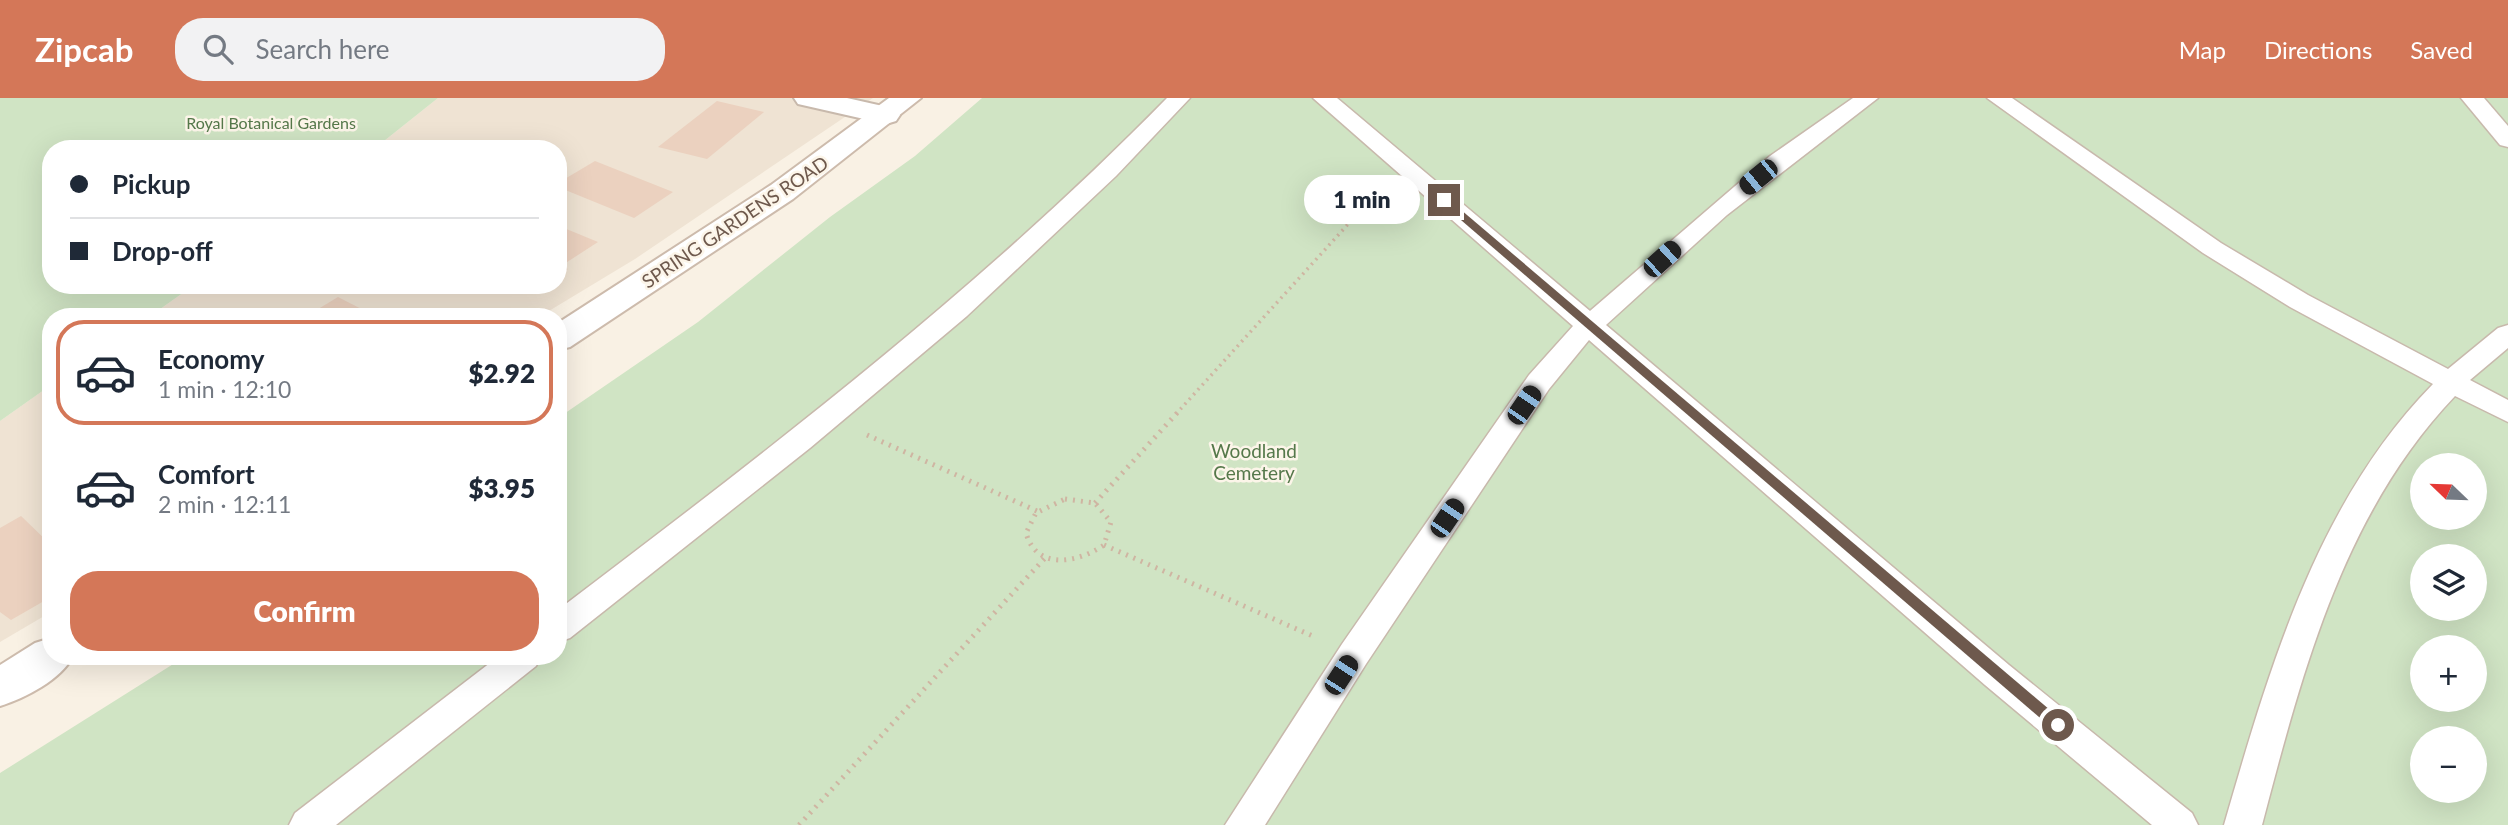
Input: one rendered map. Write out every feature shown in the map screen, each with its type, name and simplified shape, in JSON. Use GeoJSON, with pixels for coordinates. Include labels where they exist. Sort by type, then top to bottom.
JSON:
{"type":"FeatureCollection","features":[{"type":"Feature","properties":{"kind":"street"},"geometry":{"type":"LineString","coordinates":[[808,98],[896,107]]}},
{"type":"Feature","properties":{"kind":"street","name":"SPRING GARDENS ROAD"},"geometry":{"type":"LineString","coordinates":[[567,333],[749,215],[896,107]]}},
{"type":"Feature","properties":{"kind":"street"},"geometry":{"type":"LineString","coordinates":[[0,688],[42,662]]}},
{"type":"Feature","properties":{"kind":"lane"},"geometry":{"type":"LineString","coordinates":[[567,622],[828,418],[967,301],[1109,172],[1179,98]]}},
{"type":"Feature","properties":{"kind":"lane"},"geometry":{"type":"LineString","coordinates":[[1324,98],[1997,675],[2179,825]]}},
{"type":"Feature","properties":{"kind":"lane"},"geometry":{"type":"LineString","coordinates":[[1244,825],[1354,654],[1539,382],[1588,325],[1728,202],[1778,161],[1867,98]]}},
{"type":"Feature","properties":{"kind":"lane"},"geometry":{"type":"LineString","coordinates":[[1997,98],[2223,254],[2299,301],[2508,412]]}},
{"type":"Feature","properties":{"kind":"lane"},"geometry":{"type":"LineString","coordinates":[[2472,98],[2508,140]]}},
{"type":"Feature","properties":{"kind":"lane"},"geometry":{"type":"LineString","coordinates":[[2243,825],[2281,685],[2321,582],[2382,469],[2450,382],[2508,334]]}},
{"type":"Feature","properties":{"kind":"lane"},"geometry":{"type":"LineString","coordinates":[[308,825],[512,665]]}},
{"type":"Feature","properties":{"kind":"path"},"geometry":{"type":"LineString","coordinates":[[1095,503],[1402,165]]}},
{"type":"Feature","properties":{"kind":"path"},"geometry":{"type":"LineString","coordinates":[[828,418],[1037,511]]}},
{"type":"Feature","properties":{"kind":"path"},"geometry":{"type":"LineString","coordinates":[[1065,499],[1095,503],[1111,522],[1104,545],[1077,561],[1045,558],[1032,550],[1026,537],[1028,523],[1037,511],[1065,499]]}},
{"type":"Feature","properties":{"kind":"path"},"geometry":{"type":"LineString","coordinates":[[1104,545],[1354,654]]}},
{"type":"Feature","properties":{"kind":"path"},"geometry":{"type":"LineString","coordinates":[[799,825],[1045,558]]}},
{"type":"Feature","properties":{"kind":"shaded area"},"geometry":{"type":"Polygon","coordinates":[[[438,98],[873,98],[635,259],[554,308],[162,308],[181,294],[567,294],[567,140],[385,140],[438,98]]]}},
{"type":"Feature","properties":{"kind":"shaded area"},"geometry":{"type":"Polygon","coordinates":[[[42,391],[42,617],[0,642],[0,421],[42,391]]]}},
{"type":"Feature","properties":{"kind":"green space","name":"Royal Botanical Gardens"},"geometry":{"type":"Polygon","coordinates":[[[0,98],[438,98],[385,140],[42,140],[42,294],[181,294],[162,308],[42,308],[42,391],[0,421],[0,98]]]}},
{"type":"Feature","properties":{"kind":"green space","name":"Woodland Cemetery"},"geometry":{"type":"Polygon","coordinates":[[[982,98],[2508,98],[2508,825],[0,825],[0,773],[172,665],[567,665],[567,412],[698,322],[830,217],[915,156],[982,98]]]}},
{"type":"Feature","properties":{"kind":"building"},"geometry":{"type":"Polygon","coordinates":[[[717,101],[764,112],[707,159],[658,147],[717,101]]]}},
{"type":"Feature","properties":{"kind":"building"},"geometry":{"type":"Polygon","coordinates":[[[595,161],[673,192],[634,218],[567,191],[567,178],[595,161]]]}},
{"type":"Feature","properties":{"kind":"building"},"geometry":{"type":"Polygon","coordinates":[[[567,229],[598,242],[567,262],[567,229]]]}},
{"type":"Feature","properties":{"kind":"building"},"geometry":{"type":"Polygon","coordinates":[[[338,297],[359,308],[320,308],[338,297]]]}},
{"type":"Feature","properties":{"kind":"building"},"geometry":{"type":"Polygon","coordinates":[[[21,516],[42,536],[42,602],[11,620],[0,612],[0,528],[21,516]]]}},
{"type":"Feature","properties":{"kind":"route"},"geometry":{"type":"LineString","coordinates":[[1444,200],[2058,725]]}}]}
